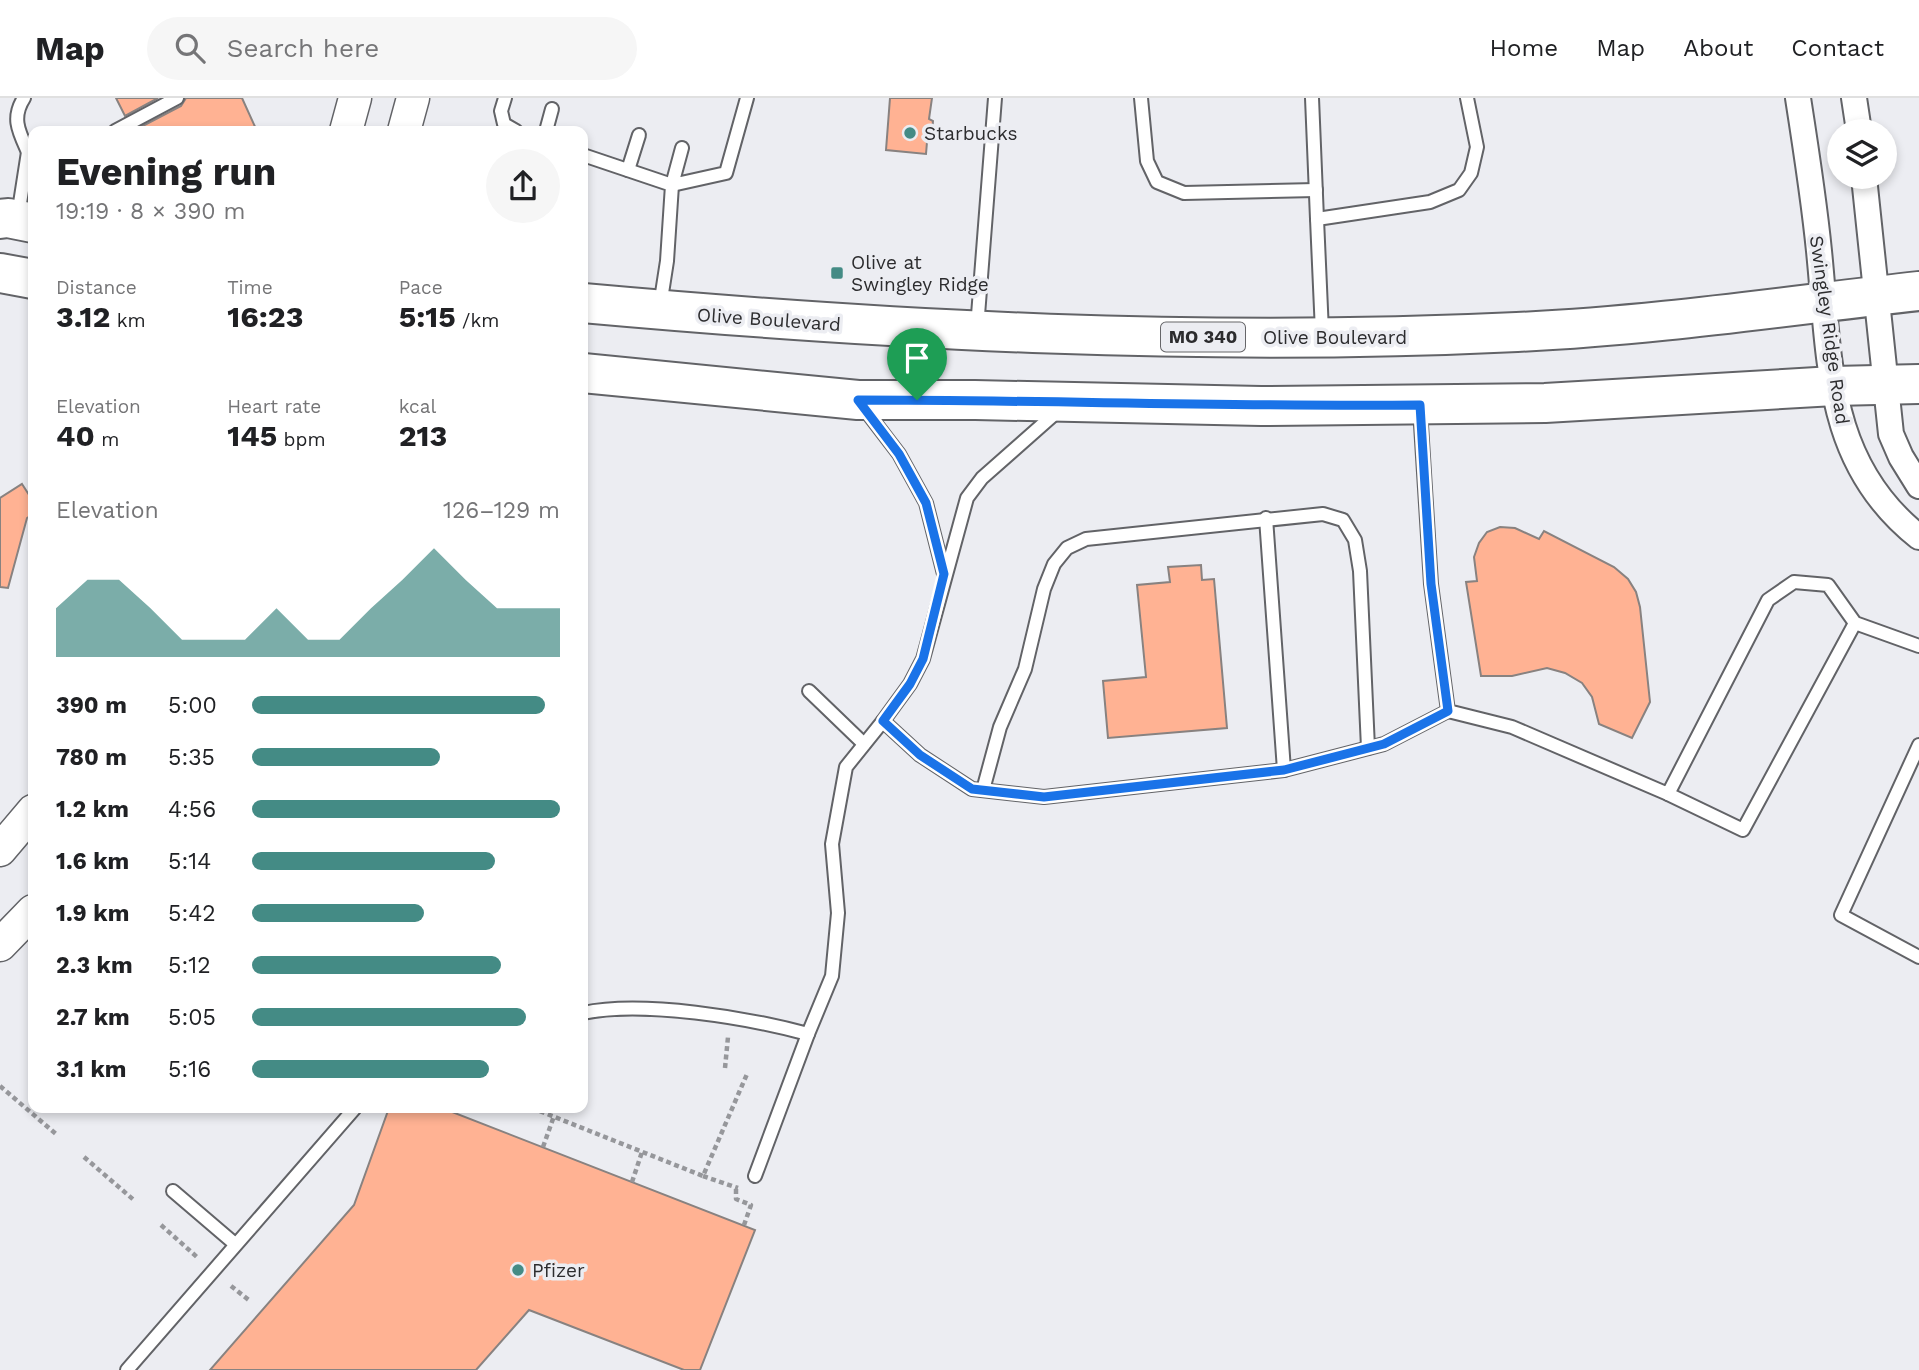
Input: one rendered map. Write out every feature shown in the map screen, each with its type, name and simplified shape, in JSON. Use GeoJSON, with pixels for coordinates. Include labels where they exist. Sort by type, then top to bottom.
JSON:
{"type":"FeatureCollection","features":[{"type":"Feature","properties":{"kind":"main road"},"geometry":{"type":"LineString","coordinates":[[0,273],[28,278]]}},
{"type":"Feature","properties":{"kind":"main road","name":"Olive Boulevard"},"geometry":{"type":"LineString","coordinates":[[588,303],[779,321],[976,332],[1322,338],[1521,332],[1632,325],[1919,292]]}},
{"type":"Feature","properties":{"kind":"main road"},"geometry":{"type":"LineString","coordinates":[[588,373],[858,400],[1261,406],[1545,403],[1901,384]]}},
{"type":"Feature","properties":{"kind":"street"},"geometry":{"type":"LineString","coordinates":[[347,126],[355,98]]}},
{"type":"Feature","properties":{"kind":"street"},"geometry":{"type":"LineString","coordinates":[[405,126],[413,98]]}},
{"type":"Feature","properties":{"kind":"street","name":"Swingley Ridge Road"},"geometry":{"type":"LineString","coordinates":[[1798,98],[1811,180],[1833,386],[1844,435],[1853,457],[1887,509],[1919,537]]}},
{"type":"Feature","properties":{"kind":"street"},"geometry":{"type":"LineString","coordinates":[[1854,98],[1857,119]]}},
{"type":"Feature","properties":{"kind":"street"},"geometry":{"type":"LineString","coordinates":[[1865,189],[1877,298],[1901,384],[1891,433],[1901,457],[1919,485]]}},
{"type":"Feature","properties":{"kind":"street"},"geometry":{"type":"LineString","coordinates":[[0,850],[28,817]]}},
{"type":"Feature","properties":{"kind":"street"},"geometry":{"type":"LineString","coordinates":[[0,946],[28,916]]}},
{"type":"Feature","properties":{"kind":"lane"},"geometry":{"type":"LineString","coordinates":[[24,98],[16,110],[17,128],[28,147]]}},
{"type":"Feature","properties":{"kind":"lane"},"geometry":{"type":"LineString","coordinates":[[124,126],[177,98]]}},
{"type":"Feature","properties":{"kind":"lane"},"geometry":{"type":"LineString","coordinates":[[505,98],[501,111],[504,124],[507,126]]}},
{"type":"Feature","properties":{"kind":"lane"},"geometry":{"type":"LineString","coordinates":[[588,157],[672,185],[726,173],[747,98]]}},
{"type":"Feature","properties":{"kind":"lane"},"geometry":{"type":"LineString","coordinates":[[976,332],[995,98]]}},
{"type":"Feature","properties":{"kind":"lane"},"geometry":{"type":"LineString","coordinates":[[1141,98],[1147,161],[1157,182],[1184,193],[1316,190]]}},
{"type":"Feature","properties":{"kind":"lane"},"geometry":{"type":"LineString","coordinates":[[1312,98],[1322,338]]}},
{"type":"Feature","properties":{"kind":"lane"},"geometry":{"type":"LineString","coordinates":[[1317,219],[1430,202],[1459,190],[1471,173],[1477,147],[1467,98]]}},
{"type":"Feature","properties":{"kind":"lane"},"geometry":{"type":"LineString","coordinates":[[547,126],[552,109]]}},
{"type":"Feature","properties":{"kind":"lane"},"geometry":{"type":"LineString","coordinates":[[628,170],[639,135]]}},
{"type":"Feature","properties":{"kind":"lane"},"geometry":{"type":"LineString","coordinates":[[659,310],[667,261],[672,185],[682,148]]}},
{"type":"Feature","properties":{"kind":"lane"},"geometry":{"type":"LineString","coordinates":[[17,221],[28,167]]}},
{"type":"Feature","properties":{"kind":"lane"},"geometry":{"type":"LineString","coordinates":[[858,400],[899,454],[926,503],[944,574]]}},
{"type":"Feature","properties":{"kind":"lane"},"geometry":{"type":"LineString","coordinates":[[755,1176],[832,976],[838,913],[832,844],[846,768],[910,684],[923,659],[944,574],[967,498],[982,478],[1068,402]]}},
{"type":"Feature","properties":{"kind":"lane"},"geometry":{"type":"LineString","coordinates":[[1420,405],[1431,584],[1448,711]]}},
{"type":"Feature","properties":{"kind":"lane"},"geometry":{"type":"LineString","coordinates":[[982,790],[1000,727],[1025,668],[1044,589],[1054,564],[1067,548],[1086,539],[1266,518],[1323,514],[1343,520],[1355,540],[1360,571],[1368,748]]}},
{"type":"Feature","properties":{"kind":"lane"},"geometry":{"type":"LineString","coordinates":[[1266,518],[1284,770]]}},
{"type":"Feature","properties":{"kind":"lane"},"geometry":{"type":"LineString","coordinates":[[1668,794],[1769,600],[1794,582],[1828,585],[1855,623],[1919,646]]}},
{"type":"Feature","properties":{"kind":"lane"},"geometry":{"type":"LineString","coordinates":[[883,721],[920,755],[972,789],[1044,797],[1284,770],[1384,744],[1448,711],[1512,727],[1668,794],[1742,830],[1855,623]]}},
{"type":"Feature","properties":{"kind":"lane"},"geometry":{"type":"LineString","coordinates":[[809,691],[864,744]]}},
{"type":"Feature","properties":{"kind":"lane"},"geometry":{"type":"LineString","coordinates":[[1919,745],[1841,915],[1919,957]]}},
{"type":"Feature","properties":{"kind":"lane"},"geometry":{"type":"LineString","coordinates":[[588,1013],[641,1008],[772,1024],[808,1034]]}},
{"type":"Feature","properties":{"kind":"lane"},"geometry":{"type":"LineString","coordinates":[[127,1370],[351,1113]]}},
{"type":"Feature","properties":{"kind":"lane"},"geometry":{"type":"LineString","coordinates":[[173,1191],[235,1244]]}},
{"type":"Feature","properties":{"kind":"path"},"geometry":{"type":"LineString","coordinates":[[725,1068],[730,1019]]}},
{"type":"Feature","properties":{"kind":"path"},"geometry":{"type":"LineString","coordinates":[[704,1176],[747,1074]]}},
{"type":"Feature","properties":{"kind":"path"},"geometry":{"type":"LineString","coordinates":[[0,1086],[28,1110]]}},
{"type":"Feature","properties":{"kind":"path"},"geometry":{"type":"LineString","coordinates":[[32,1113],[56,1134]]}},
{"type":"Feature","properties":{"kind":"path"},"geometry":{"type":"LineString","coordinates":[[546,1113],[736,1189]]}},
{"type":"Feature","properties":{"kind":"path"},"geometry":{"type":"LineString","coordinates":[[543,1147],[554,1116]]}},
{"type":"Feature","properties":{"kind":"path"},"geometry":{"type":"LineString","coordinates":[[632,1182],[642,1152]]}},
{"type":"Feature","properties":{"kind":"path"},"geometry":{"type":"LineString","coordinates":[[84,1157],[135,1201]]}},
{"type":"Feature","properties":{"kind":"path"},"geometry":{"type":"LineString","coordinates":[[736,1189],[755,1176]]}},
{"type":"Feature","properties":{"kind":"path"},"geometry":{"type":"LineString","coordinates":[[736,1189],[736,1199],[751,1205],[744,1225]]}},
{"type":"Feature","properties":{"kind":"path"},"geometry":{"type":"LineString","coordinates":[[161,1225],[197,1257]]}},
{"type":"Feature","properties":{"kind":"path"},"geometry":{"type":"LineString","coordinates":[[231,1286],[250,1301]]}},
{"type":"Feature","properties":{"kind":"building"},"geometry":{"type":"Polygon","coordinates":[[[116,98],[158,98],[125,116],[116,98]]]}},
{"type":"Feature","properties":{"kind":"building"},"geometry":{"type":"Polygon","coordinates":[[[186,98],[242,98],[255,126],[143,126],[181,106],[186,98]]]}},
{"type":"Feature","properties":{"kind":"building","name":"Starbucks"},"geometry":{"type":"Polygon","coordinates":[[[890,98],[932,98],[929,119],[933,121],[931,142],[927,142],[926,154],[886,150],[890,98]]]}},
{"type":"Feature","properties":{"kind":"building"},"geometry":{"type":"Polygon","coordinates":[[[22,484],[28,493],[28,517],[8,588],[0,587],[0,498],[22,484]]]}},
{"type":"Feature","properties":{"kind":"building"},"geometry":{"type":"Polygon","coordinates":[[[1500,527],[1515,528],[1539,539],[1544,531],[1614,567],[1628,579],[1636,592],[1640,607],[1650,702],[1632,738],[1599,724],[1592,697],[1582,683],[1565,673],[1547,668],[1512,676],[1481,676],[1466,582],[1477,581],[1474,557],[1479,543],[1487,532],[1500,527]]]}},
{"type":"Feature","properties":{"kind":"building"},"geometry":{"type":"Polygon","coordinates":[[[1201,565],[1202,580],[1214,579],[1227,728],[1108,738],[1103,681],[1146,677],[1137,585],[1170,582],[1168,567],[1201,565]]]}},
{"type":"Feature","properties":{"kind":"building","name":"Pfizer"},"geometry":{"type":"Polygon","coordinates":[[[387,1113],[455,1113],[755,1230],[700,1370],[684,1370],[529,1310],[476,1370],[210,1370],[354,1205],[387,1113]]]}},
{"type":"Feature","properties":{"kind":"place","name":"Starbucks"},"geometry":{"type":"Point","coordinates":[910,133]}},
{"type":"Feature","properties":{"kind":"place","name":"Olive at Swingley Ridge"},"geometry":{"type":"Point","coordinates":[837,273]}},
{"type":"Feature","properties":{"kind":"place","name":"Pfizer"},"geometry":{"type":"Point","coordinates":[518,1270]}},
{"type":"Feature","properties":{"kind":"route"},"geometry":{"type":"LineString","coordinates":[[858,400],[917,400],[1159,405],[1420,405],[1431,584],[1448,711],[1384,744],[1284,770],[1044,797],[972,789],[920,755],[883,721],[910,684],[923,659],[944,574],[926,503],[899,454],[858,400]]}}]}
